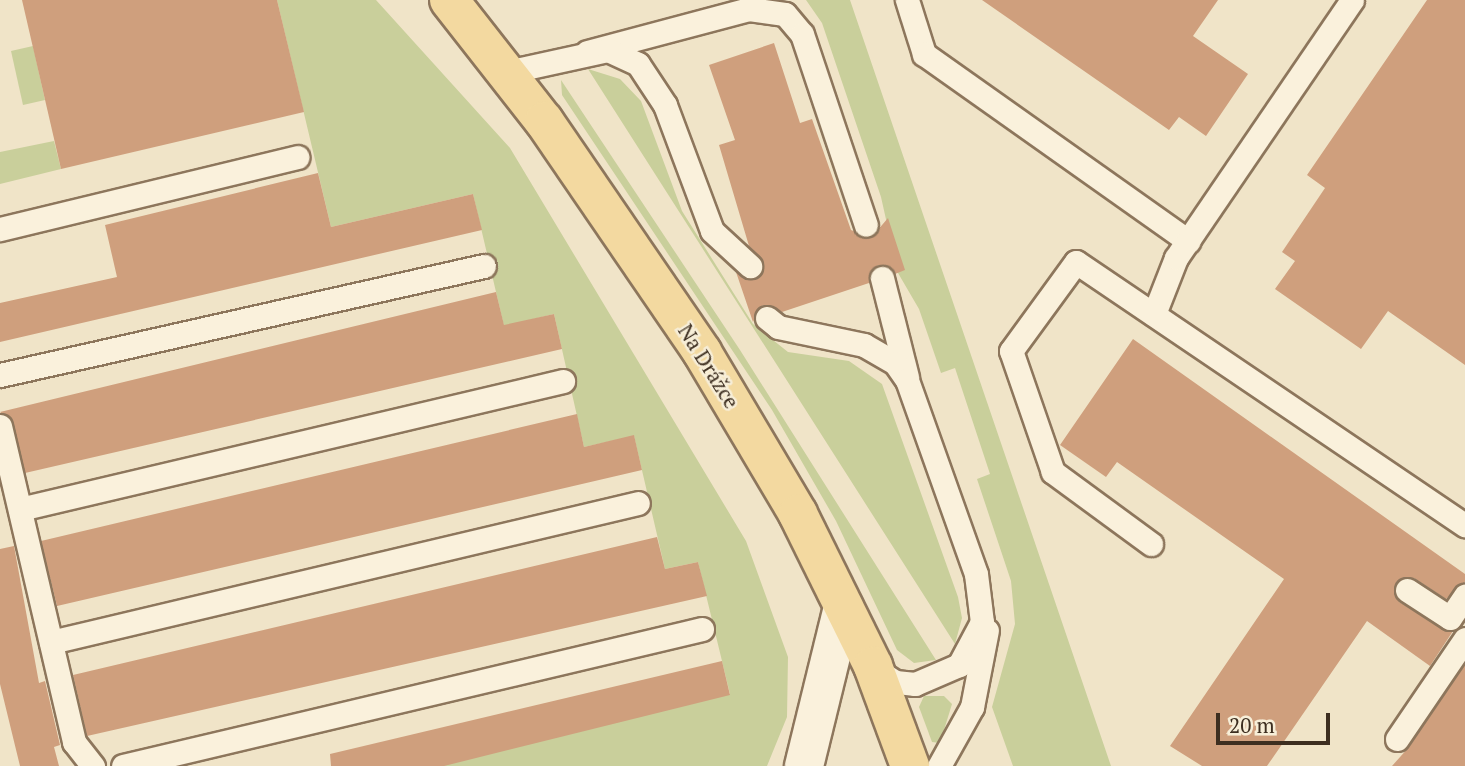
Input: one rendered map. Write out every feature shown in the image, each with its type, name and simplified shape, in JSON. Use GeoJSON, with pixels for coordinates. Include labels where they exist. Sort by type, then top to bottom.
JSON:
{"type":"FeatureCollection","features":[{"type":"Feature","properties":{"kind":"main road","name":"Na Drážce"},"geometry":{"type":"LineString","coordinates":[[449,0],[508,72],[702,352],[844,607],[873,666],[910,766]]}},
{"type":"Feature","properties":{"kind":"street"},"geometry":{"type":"LineString","coordinates":[[804,766],[844,607]]}},
{"type":"Feature","properties":{"kind":"lane"},"geometry":{"type":"LineString","coordinates":[[906,0],[924,54],[1188,241]]}},
{"type":"Feature","properties":{"kind":"lane"},"geometry":{"type":"LineString","coordinates":[[1154,314],[1188,241],[1352,0]]}},
{"type":"Feature","properties":{"kind":"lane"},"geometry":{"type":"LineString","coordinates":[[508,72],[749,9],[785,14],[802,34],[866,225]]}},
{"type":"Feature","properties":{"kind":"lane"},"geometry":{"type":"LineString","coordinates":[[587,52],[622,52],[652,80],[712,231],[750,266]]}},
{"type":"Feature","properties":{"kind":"lane"},"geometry":{"type":"LineString","coordinates":[[0,229],[297,157]]}},
{"type":"Feature","properties":{"kind":"lane"},"geometry":{"type":"LineString","coordinates":[[1151,544],[1053,472],[1011,351],[1076,262],[1465,526]]}},
{"type":"Feature","properties":{"kind":"lane"},"geometry":{"type":"LineString","coordinates":[[0,375],[484,266]]}},
{"type":"Feature","properties":{"kind":"lane"},"geometry":{"type":"LineString","coordinates":[[882,278],[907,380],[984,604],[987,638],[979,685],[957,743],[939,766]]}},
{"type":"Feature","properties":{"kind":"lane"},"geometry":{"type":"LineString","coordinates":[[767,318],[778,327],[880,352],[907,380]]}},
{"type":"Feature","properties":{"kind":"lane"},"geometry":{"type":"LineString","coordinates":[[20,509],[563,381]]}},
{"type":"Feature","properties":{"kind":"lane"},"geometry":{"type":"LineString","coordinates":[[0,426],[74,742],[93,766]]}},
{"type":"Feature","properties":{"kind":"lane"},"geometry":{"type":"LineString","coordinates":[[51,642],[638,503]]}},
{"type":"Feature","properties":{"kind":"lane"},"geometry":{"type":"LineString","coordinates":[[1407,590],[1450,618],[1465,596]]}},
{"type":"Feature","properties":{"kind":"lane"},"geometry":{"type":"LineString","coordinates":[[873,666],[909,684],[952,671],[978,638],[984,604]]}},
{"type":"Feature","properties":{"kind":"lane"},"geometry":{"type":"LineString","coordinates":[[123,766],[702,629]]}},
{"type":"Feature","properties":{"kind":"lane"},"geometry":{"type":"LineString","coordinates":[[1397,739],[1465,639]]}},
{"type":"Feature","properties":{"kind":"green space"},"geometry":{"type":"Polygon","coordinates":[[[277,0],[376,0],[510,148],[746,541],[788,657],[787,717],[767,766],[426,766],[730,694],[698,562],[665,569],[634,436],[584,447],[554,314],[504,326],[473,194],[331,227],[277,0]]]}},
{"type":"Feature","properties":{"kind":"green space"},"geometry":{"type":"Polygon","coordinates":[[[806,0],[850,0],[1111,766],[1013,766],[992,707],[1015,624],[1011,581],[977,479],[990,474],[955,368],[941,373],[919,309],[898,273],[881,197],[822,23],[806,0]]]}},
{"type":"Feature","properties":{"kind":"green space"},"geometry":{"type":"Polygon","coordinates":[[[33,46],[45,100],[23,105],[11,51],[33,46]]]}},
{"type":"Feature","properties":{"kind":"green space"},"geometry":{"type":"Polygon","coordinates":[[[588,69],[620,79],[641,101],[682,211],[753,324],[788,352],[849,361],[882,384],[958,597],[962,618],[955,644],[588,69]]]}},
{"type":"Feature","properties":{"kind":"green space"},"geometry":{"type":"Polygon","coordinates":[[[561,80],[740,350],[936,660],[914,663],[897,650],[836,521],[772,410],[562,95],[561,80]]]}},
{"type":"Feature","properties":{"kind":"green space"},"geometry":{"type":"Polygon","coordinates":[[[54,141],[61,169],[0,184],[0,152],[54,141]]]}},
{"type":"Feature","properties":{"kind":"green space"},"geometry":{"type":"Polygon","coordinates":[[[924,696],[944,696],[952,704],[940,743],[932,742],[919,707],[924,696]]]}},
{"type":"Feature","properties":{"kind":"building"},"geometry":{"type":"Polygon","coordinates":[[[22,0],[277,0],[304,112],[61,169],[22,0]]]}},
{"type":"Feature","properties":{"kind":"building"},"geometry":{"type":"Polygon","coordinates":[[[982,0],[1218,0],[1193,36],[1248,74],[1206,136],[1179,117],[1169,130],[982,0]]]}},
{"type":"Feature","properties":{"kind":"building"},"geometry":{"type":"Polygon","coordinates":[[[1427,0],[1465,0],[1465,365],[1388,311],[1361,349],[1275,289],[1295,261],[1282,252],[1325,188],[1307,175],[1427,0]]]}},
{"type":"Feature","properties":{"kind":"building"},"geometry":{"type":"Polygon","coordinates":[[[774,43],[800,123],[812,119],[851,230],[871,238],[888,218],[905,270],[895,274],[878,265],[869,283],[782,312],[763,305],[753,322],[736,272],[755,279],[763,262],[749,246],[719,145],[735,140],[709,65],[774,43]]]}},
{"type":"Feature","properties":{"kind":"building"},"geometry":{"type":"Polygon","coordinates":[[[318,173],[331,227],[473,194],[482,230],[0,342],[0,303],[117,277],[105,225],[318,173]]]}},
{"type":"Feature","properties":{"kind":"building"},"geometry":{"type":"Polygon","coordinates":[[[496,292],[504,325],[554,314],[562,349],[25,473],[13,422],[0,412],[496,292]]]}},
{"type":"Feature","properties":{"kind":"building"},"geometry":{"type":"Polygon","coordinates":[[[1133,339],[1465,574],[1465,582],[1446,599],[1414,578],[1396,582],[1399,602],[1453,631],[1430,666],[1367,621],[1267,766],[1202,766],[1170,746],[1284,579],[1117,462],[1106,477],[1060,445],[1133,339]]]}},
{"type":"Feature","properties":{"kind":"building"},"geometry":{"type":"Polygon","coordinates":[[[577,414],[584,447],[634,435],[642,470],[57,606],[41,541],[577,414]]]}},
{"type":"Feature","properties":{"kind":"building"},"geometry":{"type":"Polygon","coordinates":[[[657,537],[665,569],[698,562],[707,596],[87,736],[73,675],[657,537]]]}},
{"type":"Feature","properties":{"kind":"building"},"geometry":{"type":"Polygon","coordinates":[[[14,546],[39,683],[45,681],[60,745],[54,747],[59,766],[20,766],[0,684],[0,549],[14,546]]]}},
{"type":"Feature","properties":{"kind":"building"},"geometry":{"type":"Polygon","coordinates":[[[722,661],[730,695],[444,766],[331,766],[330,754],[722,661]]]}},
{"type":"Feature","properties":{"kind":"building"},"geometry":{"type":"Polygon","coordinates":[[[1465,664],[1465,766],[1392,766],[1409,747],[1465,664]]]}}]}
